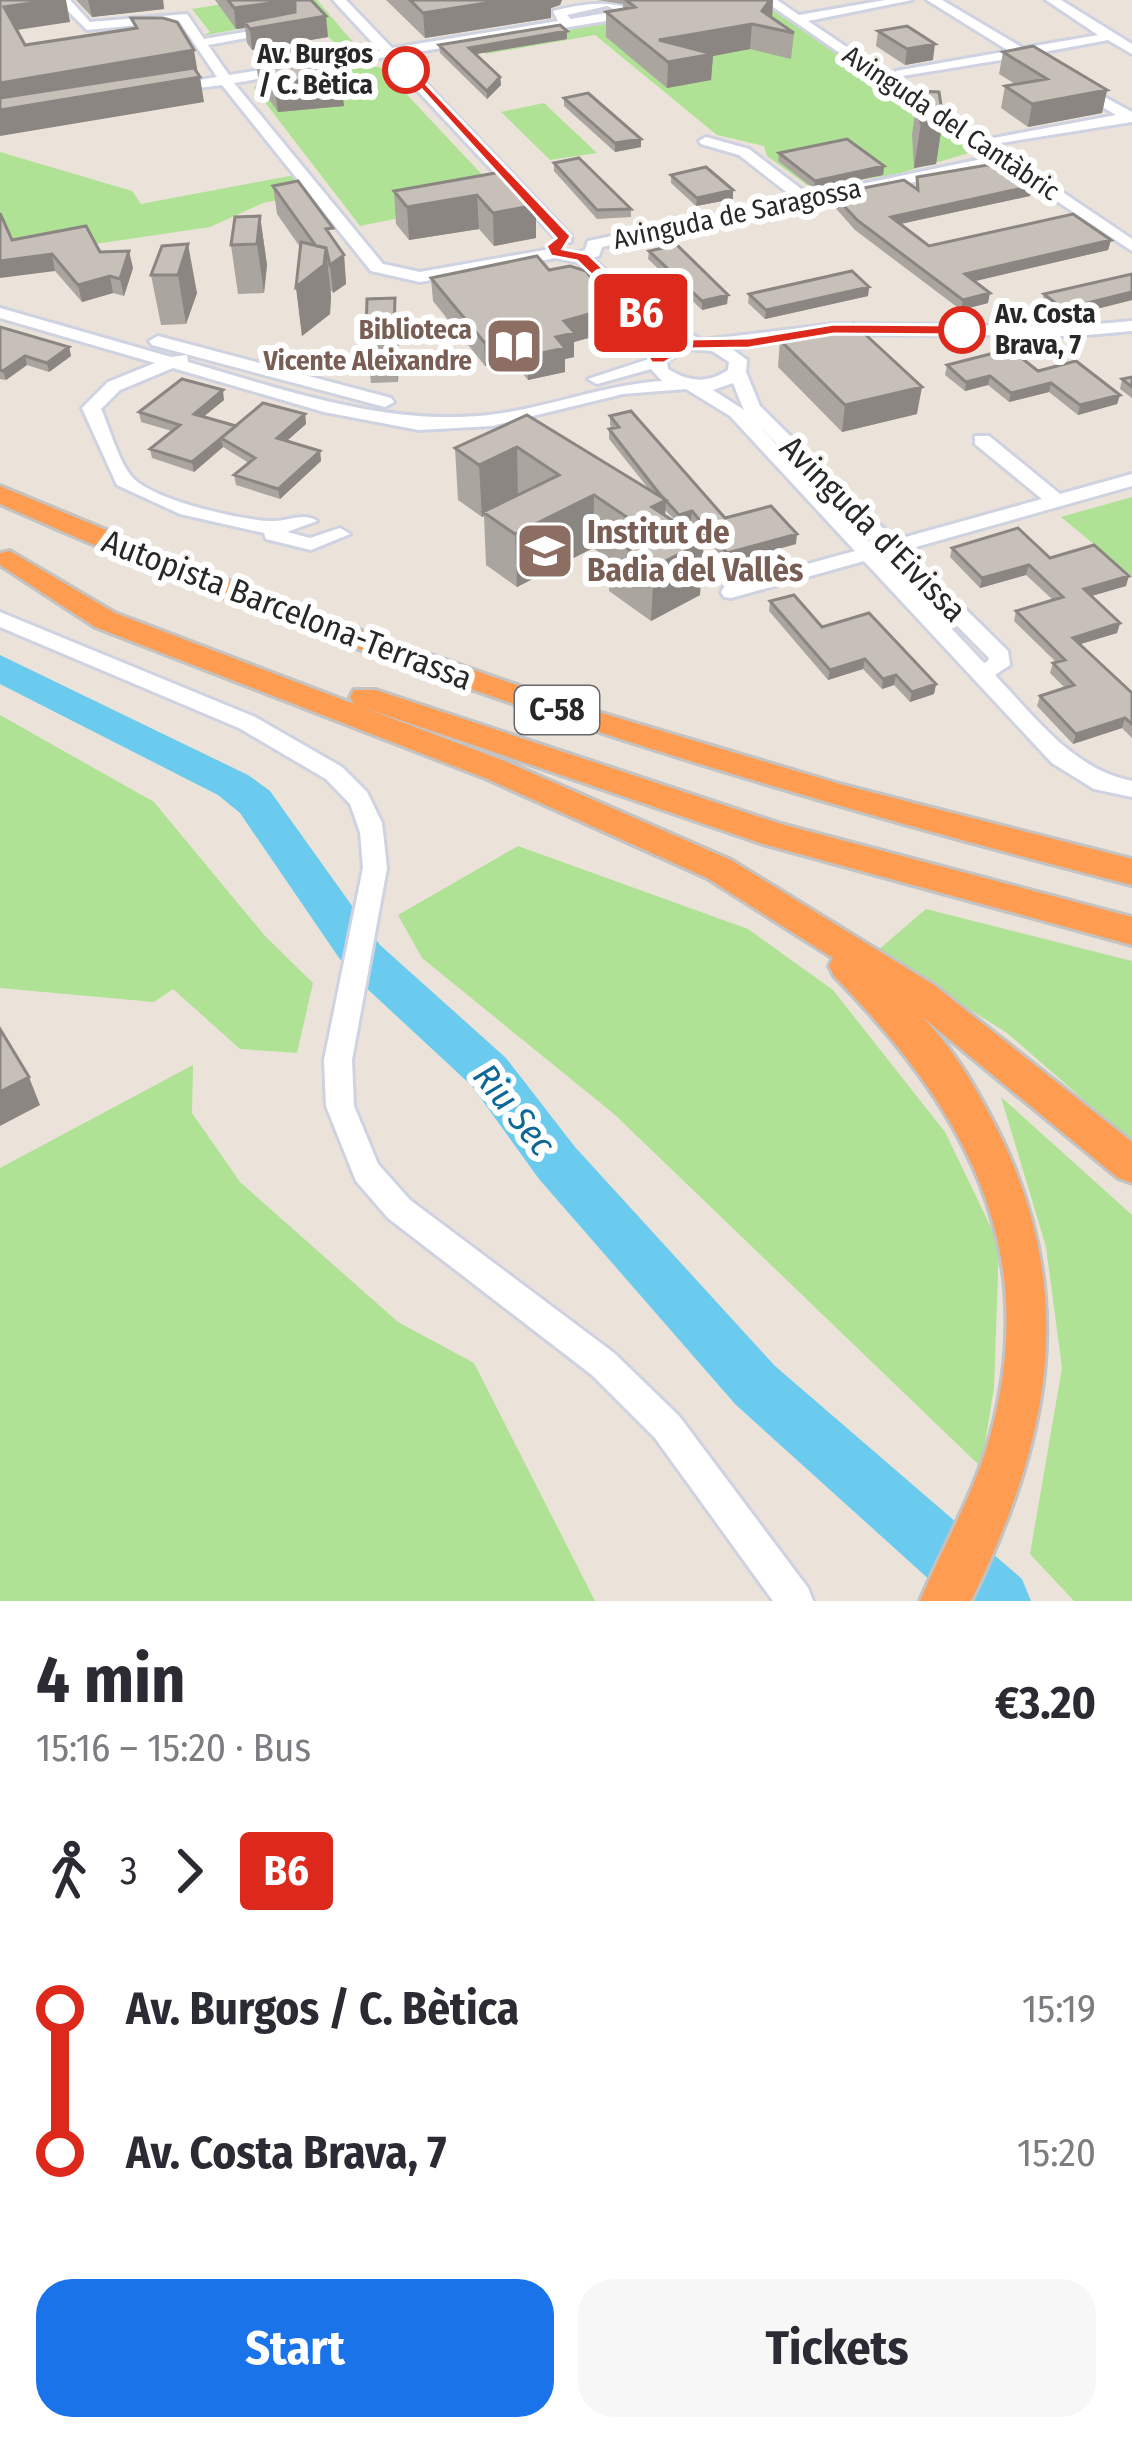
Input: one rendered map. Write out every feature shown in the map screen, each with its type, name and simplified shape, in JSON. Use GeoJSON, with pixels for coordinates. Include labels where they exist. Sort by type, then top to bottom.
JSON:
{"type":"FeatureCollection","features":[{"type":"Feature","properties":{"kind":"highway","name":"Autopista Barcelona-Terrassa"},"geometry":{"type":"LineString","coordinates":[[0,494],[187,575],[452,675],[796,783],[1132,872]]}},
{"type":"Feature","properties":{"kind":"highway","name":"Autopista Barcelona-Terrassa"},"geometry":{"type":"LineString","coordinates":[[5,556],[310,676],[607,781],[816,846],[1132,931]]}},
{"type":"Feature","properties":{"kind":"highway"},"geometry":{"type":"LineString","coordinates":[[5,556],[105,620],[595,811],[769,898],[921,995],[1132,1166]]}},
{"type":"Feature","properties":{"kind":"highway"},"geometry":{"type":"LineString","coordinates":[[769,898],[912,1026],[952,1080],[992,1151],[1015,1213],[1030,1346],[1014,1445],[992,1514],[945,1601]]}},
{"type":"Feature","properties":{"kind":"street"},"geometry":{"type":"LineString","coordinates":[[63,0],[82,25],[130,22],[140,38],[290,27]]}},
{"type":"Feature","properties":{"kind":"street"},"geometry":{"type":"LineString","coordinates":[[339,0],[561,246]]}},
{"type":"Feature","properties":{"kind":"street","name":"Avinguda del Cantàbric"},"geometry":{"type":"LineString","coordinates":[[769,0],[804,17],[1012,157],[1132,246]]}},
{"type":"Feature","properties":{"kind":"street"},"geometry":{"type":"LineString","coordinates":[[788,0],[804,17],[901,74],[999,141],[1012,157],[1132,230]]}},
{"type":"Feature","properties":{"kind":"street"},"geometry":{"type":"LineString","coordinates":[[804,17],[906,0]]}},
{"type":"Feature","properties":{"kind":"street"},"geometry":{"type":"LineString","coordinates":[[933,0],[1131,117]]}},
{"type":"Feature","properties":{"kind":"street"},"geometry":{"type":"LineString","coordinates":[[1052,0],[1132,50]]}},
{"type":"Feature","properties":{"kind":"street"},"geometry":{"type":"LineString","coordinates":[[160,91],[568,23]]}},
{"type":"Feature","properties":{"kind":"street"},"geometry":{"type":"LineString","coordinates":[[196,37],[377,268],[420,277],[561,246],[588,250],[646,319],[710,345]]}},
{"type":"Feature","properties":{"kind":"street"},"geometry":{"type":"LineString","coordinates":[[901,74],[1106,37]]}},
{"type":"Feature","properties":{"kind":"street"},"geometry":{"type":"LineString","coordinates":[[999,141],[1131,117]]}},
{"type":"Feature","properties":{"kind":"street"},"geometry":{"type":"LineString","coordinates":[[706,141],[744,152],[806,200]]}},
{"type":"Feature","properties":{"kind":"street","name":"Avinguda de Saragossa"},"geometry":{"type":"LineString","coordinates":[[588,250],[1012,157]]}},
{"type":"Feature","properties":{"kind":"street"},"geometry":{"type":"LineString","coordinates":[[0,297],[330,408],[443,425],[492,420],[622,389],[717,384],[785,350],[838,339],[1132,338]]}},
{"type":"Feature","properties":{"kind":"street"},"geometry":{"type":"LineString","coordinates":[[0,313],[344,394],[444,410],[483,406],[658,360],[674,347],[834,329],[1075,331],[1132,326]]}},
{"type":"Feature","properties":{"kind":"street"},"geometry":{"type":"LineString","coordinates":[[646,319],[649,346],[658,360]]}},
{"type":"Feature","properties":{"kind":"street","name":"Avinguda d'Eivissa"},"geometry":{"type":"LineString","coordinates":[[658,360],[664,375],[736,412],[976,670],[1000,664],[1000,656],[752,408],[734,356],[710,345]]}},
{"type":"Feature","properties":{"kind":"street"},"geometry":{"type":"LineString","coordinates":[[184,357],[105,391],[91,408],[124,482],[242,525],[311,544],[340,534]]}},
{"type":"Feature","properties":{"kind":"street"},"geometry":{"type":"LineString","coordinates":[[982,440],[1056,501]]}},
{"type":"Feature","properties":{"kind":"street"},"geometry":{"type":"LineString","coordinates":[[731,592],[1132,480]]}},
{"type":"Feature","properties":{"kind":"street"},"geometry":{"type":"LineString","coordinates":[[242,525],[279,530],[307,521]]}},
{"type":"Feature","properties":{"kind":"street"},"geometry":{"type":"LineString","coordinates":[[0,619],[310,752],[361,800],[376,847],[373,889],[338,1060],[340,1106],[366,1172],[399,1209],[603,1364],[651,1411],[795,1601]]}},
{"type":"Feature","properties":{"kind":"street"},"geometry":{"type":"LineString","coordinates":[[976,670],[1060,758],[1102,782],[1132,789]]}},
{"type":"Feature","properties":{"kind":"green space"},"geometry":{"type":"Polygon","coordinates":[[[248,0],[317,0],[358,48],[296,61],[290,56],[339,47],[321,30],[253,26],[202,36],[210,32],[192,9],[248,0]]]}},
{"type":"Feature","properties":{"kind":"green space"},"geometry":{"type":"Polygon","coordinates":[[[758,0],[970,144],[969,153],[897,174],[811,188],[767,156],[764,146],[717,135],[595,35],[486,54],[476,44],[758,0]]]}},
{"type":"Feature","properties":{"kind":"green space"},"geometry":{"type":"Polygon","coordinates":[[[364,64],[382,68],[503,197],[360,226],[254,88],[258,82],[364,64]]]}},
{"type":"Feature","properties":{"kind":"green space"},"geometry":{"type":"Polygon","coordinates":[[[544,103],[597,153],[550,160],[501,112],[544,103]]]}},
{"type":"Feature","properties":{"kind":"green space"},"geometry":{"type":"Polygon","coordinates":[[[0,152],[132,191],[141,204],[300,174],[314,193],[263,203],[210,227],[41,252],[25,264],[0,228],[0,152]]]}},
{"type":"Feature","properties":{"kind":"green space"},"geometry":{"type":"Polygon","coordinates":[[[1132,497],[1132,576],[1061,517],[1132,497]]]}},
{"type":"Feature","properties":{"kind":"green space"},"geometry":{"type":"Polygon","coordinates":[[[0,715],[154,802],[265,936],[313,983],[297,1053],[240,1049],[173,989],[154,1002],[0,988],[0,715]]]}},
{"type":"Feature","properties":{"kind":"green space"},"geometry":{"type":"Polygon","coordinates":[[[518,846],[748,929],[833,990],[945,1132],[999,1244],[994,1388],[981,1467],[614,1114],[422,958],[398,915],[518,846]]]}},
{"type":"Feature","properties":{"kind":"green space"},"geometry":{"type":"Polygon","coordinates":[[[926,909],[1132,961],[1132,1142],[1007,1033],[877,951],[926,909]]]}},
{"type":"Feature","properties":{"kind":"green space"},"geometry":{"type":"Polygon","coordinates":[[[193,1065],[192,1113],[240,1182],[398,1322],[474,1363],[595,1601],[0,1601],[0,1168],[193,1065]]]}},
{"type":"Feature","properties":{"kind":"green space"},"geometry":{"type":"Polygon","coordinates":[[[1001,1097],[1132,1215],[1132,1601],[1074,1601],[1030,1554],[1062,1368],[1046,1247],[1001,1097]]]}},
{"type":"Feature","properties":{"kind":"building"},"geometry":{"type":"Polygon","coordinates":[[[0,0],[52,0],[4,7],[25,45],[137,28],[131,18],[163,18],[177,22],[194,50],[0,83],[0,0]]]}},
{"type":"Feature","properties":{"kind":"building"},"geometry":{"type":"Polygon","coordinates":[[[228,0],[292,0],[234,8],[228,0]]]}},
{"type":"Feature","properties":{"kind":"building"},"geometry":{"type":"Polygon","coordinates":[[[295,0],[311,0],[326,16],[250,29],[244,22],[295,12],[295,0]]]}},
{"type":"Feature","properties":{"kind":"building"},"geometry":{"type":"Polygon","coordinates":[[[410,0],[505,0],[423,13],[410,0]]]}},
{"type":"Feature","properties":{"kind":"building"},"geometry":{"type":"Polygon","coordinates":[[[626,0],[770,0],[762,11],[794,33],[752,24],[659,40],[713,54],[668,62],[606,12],[635,7],[626,0]]]}},
{"type":"Feature","properties":{"kind":"building"},"geometry":{"type":"Polygon","coordinates":[[[560,25],[567,31],[469,48],[500,77],[487,91],[439,45],[560,25]]]}},
{"type":"Feature","properties":{"kind":"building"},"geometry":{"type":"Polygon","coordinates":[[[907,26],[935,44],[907,49],[878,31],[907,26]]]}},
{"type":"Feature","properties":{"kind":"building"},"geometry":{"type":"Polygon","coordinates":[[[1033,46],[1107,90],[1032,104],[1005,86],[1047,79],[1003,52],[1033,46]]]}},
{"type":"Feature","properties":{"kind":"building"},"geometry":{"type":"Polygon","coordinates":[[[301,48],[322,57],[341,77],[274,83],[255,56],[301,48]]]}},
{"type":"Feature","properties":{"kind":"building"},"geometry":{"type":"Polygon","coordinates":[[[194,68],[200,77],[0,110],[0,98],[194,68]]]}},
{"type":"Feature","properties":{"kind":"building"},"geometry":{"type":"Polygon","coordinates":[[[918,91],[939,92],[943,118],[921,123],[918,91]]]}},
{"type":"Feature","properties":{"kind":"building"},"geometry":{"type":"Polygon","coordinates":[[[588,93],[641,139],[615,143],[564,98],[588,93]]]}},
{"type":"Feature","properties":{"kind":"building"},"geometry":{"type":"Polygon","coordinates":[[[847,139],[884,166],[815,181],[779,153],[847,139]]]}},
{"type":"Feature","properties":{"kind":"building"},"geometry":{"type":"Polygon","coordinates":[[[579,158],[631,209],[597,210],[554,163],[579,158]]]}},
{"type":"Feature","properties":{"kind":"building"},"geometry":{"type":"Polygon","coordinates":[[[999,163],[1032,186],[891,217],[929,246],[1073,214],[1111,240],[965,274],[990,293],[963,300],[857,220],[833,194],[904,180],[918,190],[917,177],[999,163]]]}},
{"type":"Feature","properties":{"kind":"building"},"geometry":{"type":"Polygon","coordinates":[[[706,167],[733,190],[697,198],[671,175],[706,167]]]}},
{"type":"Feature","properties":{"kind":"building"},"geometry":{"type":"Polygon","coordinates":[[[507,171],[536,205],[493,213],[477,195],[407,207],[394,191],[507,171]]]}},
{"type":"Feature","properties":{"kind":"building"},"geometry":{"type":"Polygon","coordinates":[[[298,181],[333,228],[326,229],[344,255],[330,265],[326,248],[316,246],[273,186],[298,181]]]}},
{"type":"Feature","properties":{"kind":"building"},"geometry":{"type":"Polygon","coordinates":[[[0,213],[12,240],[86,226],[100,252],[129,251],[120,279],[110,276],[78,285],[52,254],[0,261],[0,213]]]}},
{"type":"Feature","properties":{"kind":"building"},"geometry":{"type":"Polygon","coordinates":[[[260,216],[257,244],[231,245],[235,217],[260,216]]]}},
{"type":"Feature","properties":{"kind":"building"},"geometry":{"type":"Polygon","coordinates":[[[301,242],[326,248],[324,265],[296,287],[301,242]]]}},
{"type":"Feature","properties":{"kind":"building"},"geometry":{"type":"Polygon","coordinates":[[[188,244],[178,275],[151,275],[162,246],[188,244]]]}},
{"type":"Feature","properties":{"kind":"building"},"geometry":{"type":"Polygon","coordinates":[[[677,245],[728,295],[702,301],[649,251],[677,245]]]}},
{"type":"Feature","properties":{"kind":"building"},"geometry":{"type":"Polygon","coordinates":[[[537,256],[549,270],[570,266],[586,271],[614,307],[564,321],[575,333],[556,337],[565,348],[528,356],[511,336],[484,342],[431,278],[537,256]]]}},
{"type":"Feature","properties":{"kind":"building"},"geometry":{"type":"Polygon","coordinates":[[[852,271],[869,287],[766,310],[749,294],[852,271]]]}},
{"type":"Feature","properties":{"kind":"building"},"geometry":{"type":"Polygon","coordinates":[[[1132,274],[1132,292],[1063,309],[1044,294],[1132,274]]]}},
{"type":"Feature","properties":{"kind":"building"},"geometry":{"type":"Polygon","coordinates":[[[395,298],[394,331],[366,332],[367,299],[395,298]]]}},
{"type":"Feature","properties":{"kind":"building"},"geometry":{"type":"Polygon","coordinates":[[[854,324],[922,387],[845,405],[780,340],[854,324]]]}},
{"type":"Feature","properties":{"kind":"building"},"geometry":{"type":"Polygon","coordinates":[[[0,327],[69,347],[47,363],[25,356],[3,371],[0,327]]]}},
{"type":"Feature","properties":{"kind":"building"},"geometry":{"type":"Polygon","coordinates":[[[1010,349],[1038,371],[1076,361],[1120,395],[1080,405],[1051,383],[1011,393],[990,376],[966,382],[947,365],[1010,349]]]}},
{"type":"Feature","properties":{"kind":"building"},"geometry":{"type":"Polygon","coordinates":[[[182,379],[223,390],[194,414],[236,426],[192,462],[150,449],[180,425],[139,412],[182,379]]]}},
{"type":"Feature","properties":{"kind":"building"},"geometry":{"type":"Polygon","coordinates":[[[263,403],[305,414],[277,438],[320,451],[278,489],[234,475],[255,458],[221,438],[263,403]]]}},
{"type":"Feature","properties":{"kind":"building"},"geometry":{"type":"Polygon","coordinates":[[[631,411],[725,518],[771,506],[797,534],[727,553],[692,511],[679,515],[609,429],[619,427],[610,416],[631,411]]]}},
{"type":"Feature","properties":{"kind":"building"},"geometry":{"type":"Polygon","coordinates":[[[527,415],[666,500],[652,507],[704,541],[654,567],[610,537],[637,524],[594,495],[515,534],[483,512],[559,475],[517,447],[479,465],[455,448],[527,415]]]}},
{"type":"Feature","properties":{"kind":"building"},"geometry":{"type":"Polygon","coordinates":[[[1018,528],[1050,558],[1094,545],[1129,576],[1084,589],[1120,623],[1073,638],[1132,693],[1132,724],[1125,718],[1076,734],[1040,696],[1074,685],[1053,663],[1065,660],[1016,611],[1063,597],[1029,565],[982,578],[952,548],[1018,528]]]}},
{"type":"Feature","properties":{"kind":"building"},"geometry":{"type":"Polygon","coordinates":[[[794,595],[822,627],[869,613],[936,684],[912,692],[896,675],[883,679],[865,659],[830,670],[770,601],[794,595]]]}},
{"type":"Feature","properties":{"kind":"building"},"geometry":{"type":"Polygon","coordinates":[[[0,1029],[29,1077],[0,1092],[0,1029]]]}},
{"type":"Feature","properties":{"kind":"waterway","name":"Riu Sec"},"geometry":{"type":"LineString","coordinates":[[0,668],[233,785],[255,802],[364,958],[489,1072],[557,1163],[755,1385],[1000,1601]]}},
{"type":"Feature","properties":{"kind":"bus line","name":"B6"},"geometry":{"type":"LineString","coordinates":[[406,70],[566,239],[554,246],[556,253],[582,257],[646,319],[649,346],[658,359],[683,344],[749,343],[834,329],[962,330]]}},
{"type":"Feature","properties":{"kind":"place","name":"Av. Burgos / C. Bètica"},"geometry":{"type":"Point","coordinates":[406,70]}},
{"type":"Feature","properties":{"kind":"place","name":"Av. Costa Brava, 7"},"geometry":{"type":"Point","coordinates":[962,330]}},
{"type":"Feature","properties":{"kind":"place","name":"Biblioteca Vicente Aleixandre"},"geometry":{"type":"Point","coordinates":[514,346]}},
{"type":"Feature","properties":{"kind":"place","name":"Institut de Badia del Vallès"},"geometry":{"type":"Point","coordinates":[545,551]}}]}
